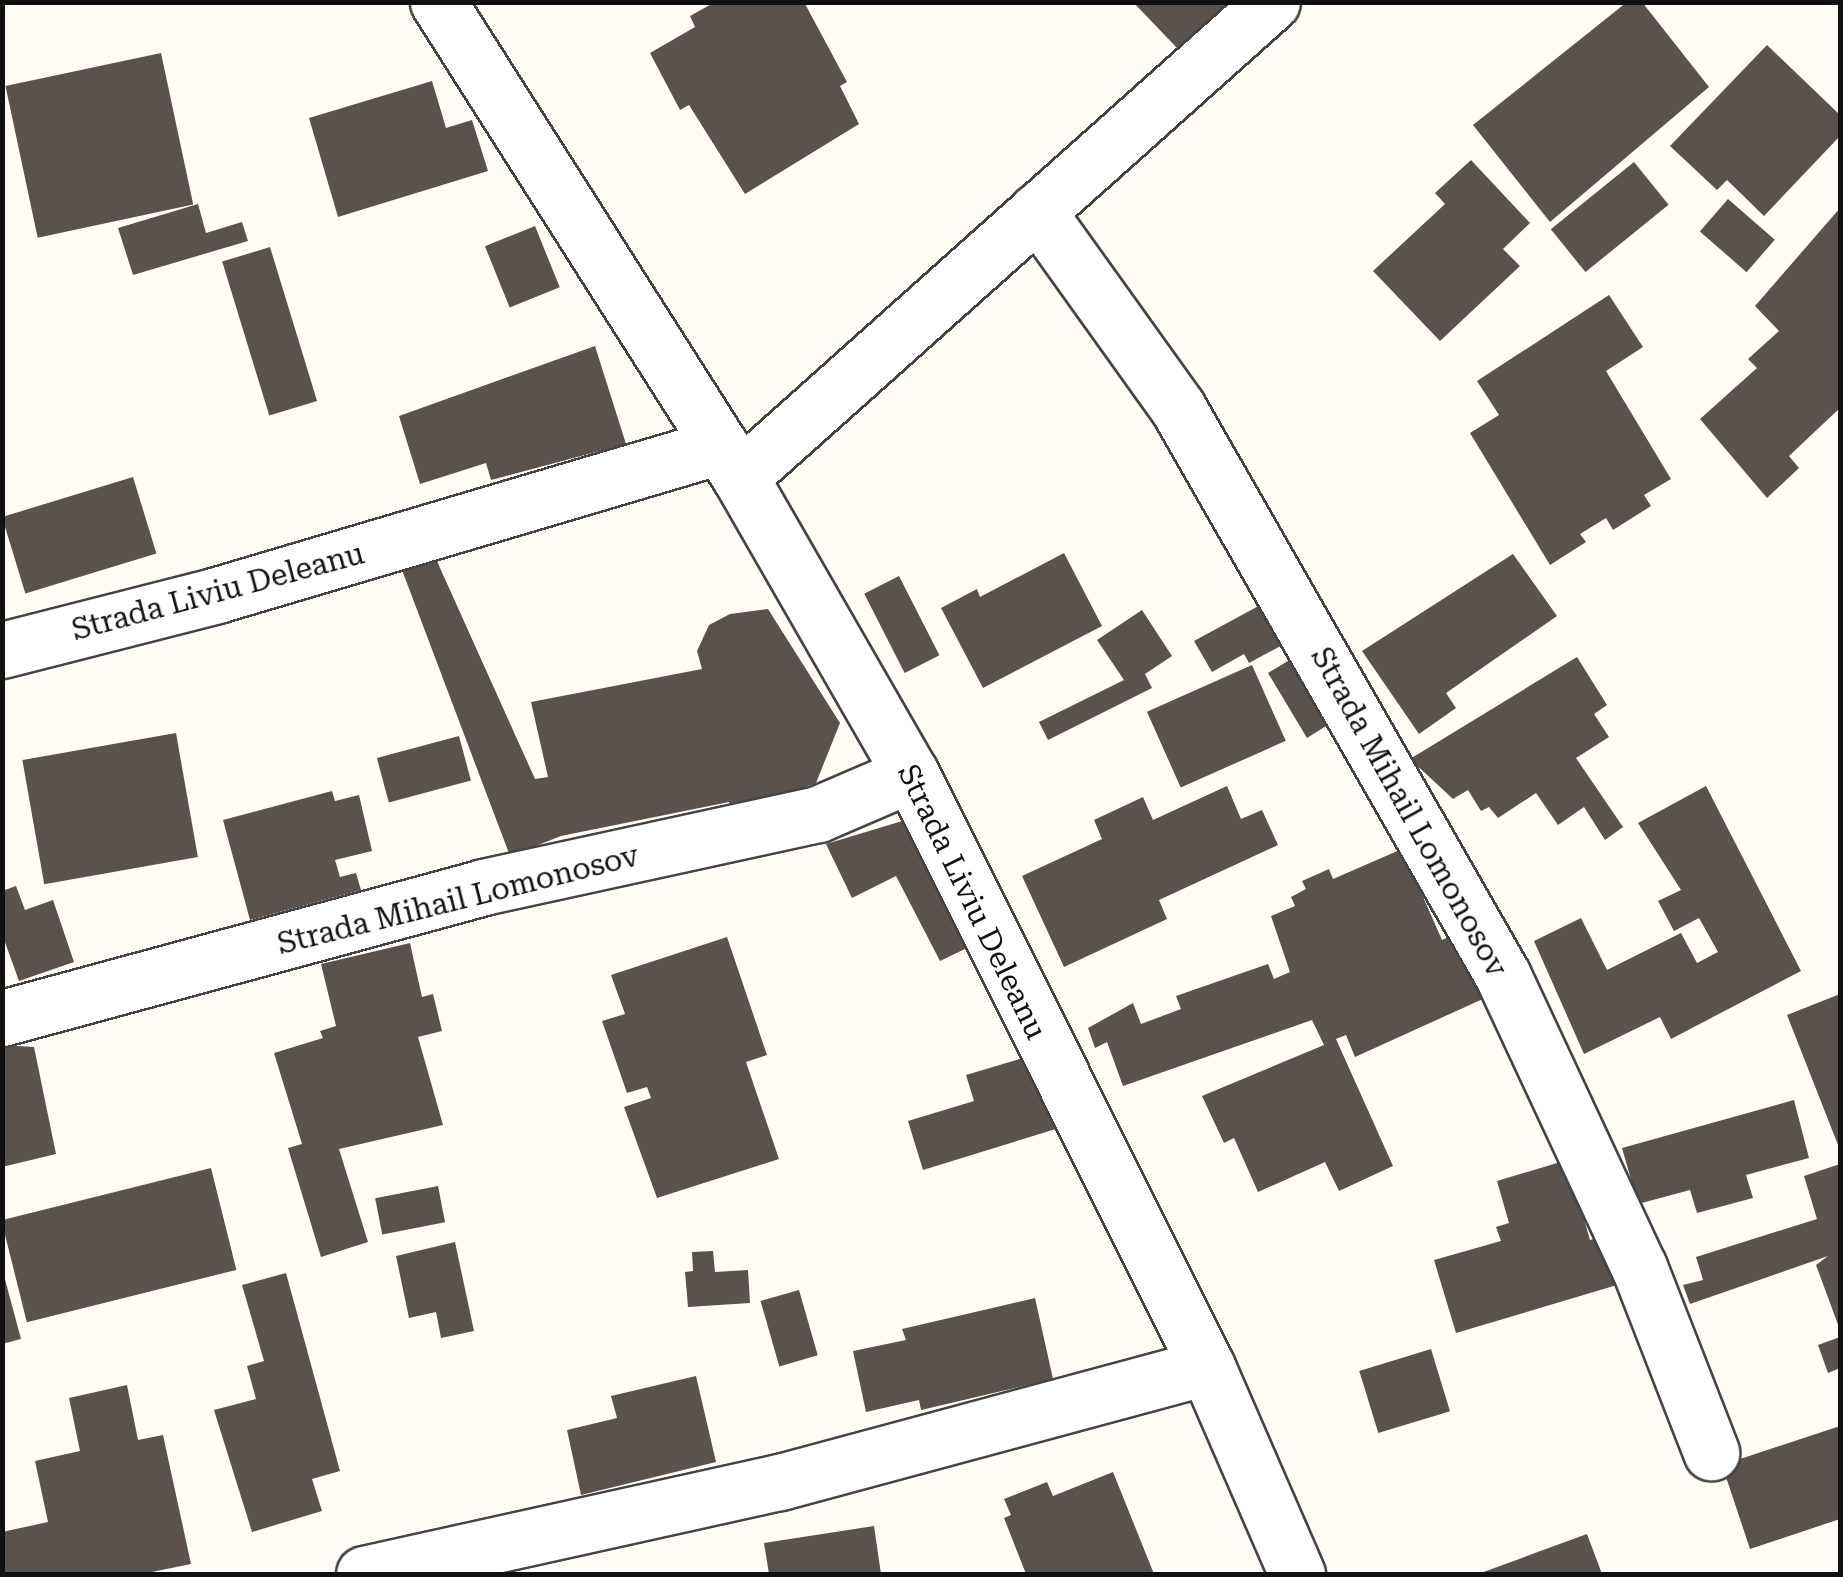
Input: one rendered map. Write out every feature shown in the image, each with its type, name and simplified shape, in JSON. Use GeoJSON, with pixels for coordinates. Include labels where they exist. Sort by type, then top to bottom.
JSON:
{"type":"FeatureCollection","features":[{"type":"Feature","properties":{"kind":"street","name":"Strada Liviu Deleanu"},"geometry":{"type":"LineString","coordinates":[[438,2],[730,461],[911,774],[1207,1368],[1296,1574]]}},
{"type":"Feature","properties":{"kind":"street"},"geometry":{"type":"LineString","coordinates":[[730,461],[1036,211],[1272,2]]}},
{"type":"Feature","properties":{"kind":"street","name":"Strada Mihail Lomonosov"},"geometry":{"type":"LineString","coordinates":[[1036,211],[1178,408],[1503,976],[1639,1267],[1711,1452]]}},
{"type":"Feature","properties":{"kind":"street","name":"Strada Liviu Deleanu"},"geometry":{"type":"LineString","coordinates":[[2,650],[730,461]]}},
{"type":"Feature","properties":{"kind":"street","name":"Strada Mihail Lomonosov"},"geometry":{"type":"LineString","coordinates":[[2,1018],[484,887],[818,814],[911,774]]}},
{"type":"Feature","properties":{"kind":"street"},"geometry":{"type":"LineString","coordinates":[[364,1574],[780,1482],[1207,1368]]}},
{"type":"Feature","properties":{"kind":"building"},"geometry":{"type":"Polygon","coordinates":[[[715,2],[804,2],[847,82],[840,86],[859,124],[745,194],[689,105],[680,110],[650,53],[695,27],[690,16],[715,2]]]}},
{"type":"Feature","properties":{"kind":"building"},"geometry":{"type":"Polygon","coordinates":[[[1133,2],[1228,2],[1177,48],[1133,2]]]}},
{"type":"Feature","properties":{"kind":"building"},"geometry":{"type":"Polygon","coordinates":[[[1627,2],[1642,2],[1709,87],[1550,222],[1473,125],[1627,2]]]}},
{"type":"Feature","properties":{"kind":"building"},"geometry":{"type":"Polygon","coordinates":[[[1767,45],[1840,115],[1840,136],[1764,216],[1727,180],[1717,190],[1670,146],[1767,45]]]}},
{"type":"Feature","properties":{"kind":"building"},"geometry":{"type":"Polygon","coordinates":[[[161,53],[193,205],[38,238],[5,86],[161,53]]]}},
{"type":"Feature","properties":{"kind":"building"},"geometry":{"type":"Polygon","coordinates":[[[432,81],[446,128],[472,120],[488,171],[338,217],[309,118],[432,81]]]}},
{"type":"Feature","properties":{"kind":"building"},"geometry":{"type":"Polygon","coordinates":[[[1471,160],[1530,223],[1503,249],[1520,266],[1440,341],[1373,271],[1445,204],[1435,193],[1471,160]]]}},
{"type":"Feature","properties":{"kind":"building"},"geometry":{"type":"Polygon","coordinates":[[[1634,162],[1669,205],[1585,272],[1551,229],[1634,162]]]}},
{"type":"Feature","properties":{"kind":"building"},"geometry":{"type":"Polygon","coordinates":[[[1728,199],[1775,240],[1747,272],[1700,231],[1728,199]]]}},
{"type":"Feature","properties":{"kind":"building"},"geometry":{"type":"Polygon","coordinates":[[[198,204],[206,233],[242,222],[248,241],[133,275],[118,228],[198,204]]]}},
{"type":"Feature","properties":{"kind":"building"},"geometry":{"type":"Polygon","coordinates":[[[1840,208],[1840,408],[1789,456],[1799,468],[1767,498],[1700,419],[1757,368],[1748,359],[1779,331],[1755,306],[1840,208]]]}},
{"type":"Feature","properties":{"kind":"building"},"geometry":{"type":"Polygon","coordinates":[[[535,226],[560,287],[510,307],[485,246],[535,226]]]}},
{"type":"Feature","properties":{"kind":"building"},"geometry":{"type":"Polygon","coordinates":[[[270,247],[317,401],[269,416],[222,262],[270,247]]]}},
{"type":"Feature","properties":{"kind":"building"},"geometry":{"type":"Polygon","coordinates":[[[1609,295],[1643,347],[1606,371],[1671,479],[1644,495],[1651,506],[1613,530],[1606,518],[1580,534],[1586,542],[1550,565],[1470,433],[1499,415],[1477,381],[1609,295]]]}},
{"type":"Feature","properties":{"kind":"building"},"geometry":{"type":"Polygon","coordinates":[[[595,346],[626,444],[491,480],[486,463],[420,484],[399,416],[595,346]]]}},
{"type":"Feature","properties":{"kind":"building"},"geometry":{"type":"Polygon","coordinates":[[[133,477],[156,554],[25,594],[2,517],[133,477]]]}},
{"type":"Feature","properties":{"kind":"building"},"geometry":{"type":"Polygon","coordinates":[[[1064,553],[1102,626],[983,688],[941,608],[977,589],[980,597],[1064,553]]]}},
{"type":"Feature","properties":{"kind":"building"},"geometry":{"type":"Polygon","coordinates":[[[1513,554],[1557,616],[1446,693],[1456,708],[1419,734],[1362,651],[1513,554]]]}},
{"type":"Feature","properties":{"kind":"building"},"geometry":{"type":"Polygon","coordinates":[[[436,559],[535,779],[548,777],[531,702],[702,669],[697,651],[709,625],[730,614],[768,609],[840,723],[816,783],[734,813],[729,802],[561,836],[510,856],[402,570],[436,559]]]}},
{"type":"Feature","properties":{"kind":"building"},"geometry":{"type":"Polygon","coordinates":[[[899,576],[939,655],[905,673],[864,594],[899,576]]]}},
{"type":"Feature","properties":{"kind":"building"},"geometry":{"type":"Polygon","coordinates":[[[1264,603],[1286,643],[1249,663],[1244,654],[1212,672],[1194,641],[1264,603]]]}},
{"type":"Feature","properties":{"kind":"building"},"geometry":{"type":"Polygon","coordinates":[[[1142,610],[1172,656],[1145,674],[1152,688],[1048,740],[1039,722],[1124,680],[1097,640],[1142,610]]]}},
{"type":"Feature","properties":{"kind":"building"},"geometry":{"type":"Polygon","coordinates":[[[1577,657],[1607,705],[1594,714],[1609,737],[1576,758],[1623,827],[1605,840],[1584,807],[1558,825],[1536,793],[1498,818],[1489,807],[1481,811],[1468,790],[1453,799],[1410,759],[1577,657]]]}},
{"type":"Feature","properties":{"kind":"building"},"geometry":{"type":"Polygon","coordinates":[[[1288,661],[1334,721],[1307,738],[1268,673],[1288,661]]]}},
{"type":"Feature","properties":{"kind":"building"},"geometry":{"type":"Polygon","coordinates":[[[1252,665],[1286,741],[1181,788],[1147,712],[1252,665]]]}},
{"type":"Feature","properties":{"kind":"building"},"geometry":{"type":"Polygon","coordinates":[[[176,733],[198,857],[44,884],[22,760],[176,733]]]}},
{"type":"Feature","properties":{"kind":"building"},"geometry":{"type":"Polygon","coordinates":[[[459,736],[471,780],[389,802],[377,758],[459,736]]]}},
{"type":"Feature","properties":{"kind":"building"},"geometry":{"type":"Polygon","coordinates":[[[1227,786],[1241,819],[1262,810],[1278,845],[1159,900],[1167,919],[1064,967],[1022,876],[1102,839],[1094,820],[1143,797],[1153,820],[1227,786]]]}},
{"type":"Feature","properties":{"kind":"building"},"geometry":{"type":"Polygon","coordinates":[[[1706,786],[1801,971],[1671,1039],[1660,1017],[1584,1054],[1534,941],[1581,918],[1607,970],[1681,933],[1697,963],[1718,952],[1699,918],[1674,931],[1658,901],[1681,890],[1638,823],[1706,786]]]}},
{"type":"Feature","properties":{"kind":"building"},"geometry":{"type":"Polygon","coordinates":[[[332,791],[335,801],[359,795],[372,851],[335,860],[340,877],[356,873],[361,890],[250,920],[223,820],[332,791]]]}},
{"type":"Feature","properties":{"kind":"building"},"geometry":{"type":"Polygon","coordinates":[[[909,819],[962,923],[956,926],[967,948],[940,961],[896,876],[852,898],[826,844],[909,819]]]}},
{"type":"Feature","properties":{"kind":"building"},"geometry":{"type":"Polygon","coordinates":[[[1402,849],[1442,940],[1457,933],[1485,998],[1355,1057],[1346,1035],[1336,1039],[1393,1166],[1339,1191],[1325,1162],[1258,1192],[1234,1138],[1224,1143],[1202,1096],[1324,1045],[1312,1020],[1123,1086],[1107,1042],[1095,1048],[1088,1028],[1133,1003],[1141,1024],[1181,1009],[1176,996],[1268,964],[1274,979],[1290,972],[1271,916],[1295,906],[1291,897],[1306,889],[1302,881],[1329,869],[1333,879],[1402,849]]]}},
{"type":"Feature","properties":{"kind":"building"},"geometry":{"type":"Polygon","coordinates":[[[16,886],[25,910],[53,900],[74,962],[19,981],[2,934],[2,891],[16,886]]]}},
{"type":"Feature","properties":{"kind":"building"},"geometry":{"type":"Polygon","coordinates":[[[727,937],[767,1055],[746,1062],[779,1159],[657,1198],[624,1107],[651,1098],[647,1087],[627,1093],[602,1021],[625,1014],[611,975],[727,937]]]}},
{"type":"Feature","properties":{"kind":"building"},"geometry":{"type":"Polygon","coordinates":[[[410,943],[422,997],[433,994],[442,1031],[418,1037],[443,1125],[339,1149],[368,1242],[321,1257],[288,1148],[302,1144],[274,1053],[323,1038],[320,1031],[336,1026],[321,964],[410,943]]]}},
{"type":"Feature","properties":{"kind":"building"},"geometry":{"type":"Polygon","coordinates":[[[1840,994],[1840,1150],[1787,1015],[1840,994]]]}},
{"type":"Feature","properties":{"kind":"building"},"geometry":{"type":"Polygon","coordinates":[[[2,1045],[34,1047],[56,1154],[2,1167],[2,1045]]]}},
{"type":"Feature","properties":{"kind":"building"},"geometry":{"type":"Polygon","coordinates":[[[1026,1057],[1059,1128],[923,1170],[908,1121],[974,1101],[966,1075],[1026,1057]]]}},
{"type":"Feature","properties":{"kind":"building"},"geometry":{"type":"Polygon","coordinates":[[[1794,1100],[1809,1158],[1746,1175],[1753,1198],[1697,1213],[1690,1190],[1638,1204],[1622,1148],[1794,1100]]]}},
{"type":"Feature","properties":{"kind":"building"},"geometry":{"type":"Polygon","coordinates":[[[1567,1160],[1590,1240],[1615,1232],[1617,1285],[1456,1333],[1434,1260],[1501,1241],[1496,1227],[1509,1223],[1497,1181],[1567,1160]]]}},
{"type":"Feature","properties":{"kind":"building"},"geometry":{"type":"Polygon","coordinates":[[[1840,1164],[1840,1330],[1816,1265],[1828,1256],[1690,1304],[1683,1285],[1703,1280],[1696,1257],[1817,1219],[1804,1176],[1840,1164]]]}},
{"type":"Feature","properties":{"kind":"building"},"geometry":{"type":"Polygon","coordinates":[[[211,1168],[236,1270],[27,1322],[2,1220],[211,1168]]]}},
{"type":"Feature","properties":{"kind":"building"},"geometry":{"type":"Polygon","coordinates":[[[438,1186],[445,1222],[382,1235],[375,1198],[438,1186]]]}},
{"type":"Feature","properties":{"kind":"building"},"geometry":{"type":"Polygon","coordinates":[[[455,1242],[474,1331],[441,1338],[436,1312],[409,1318],[396,1256],[455,1242]]]}},
{"type":"Feature","properties":{"kind":"building"},"geometry":{"type":"Polygon","coordinates":[[[713,1251],[715,1272],[748,1270],[750,1303],[688,1307],[685,1272],[693,1271],[692,1252],[713,1251]]]}},
{"type":"Feature","properties":{"kind":"building"},"geometry":{"type":"Polygon","coordinates":[[[2,1268],[21,1339],[2,1344],[2,1268]]]}},
{"type":"Feature","properties":{"kind":"building"},"geometry":{"type":"Polygon","coordinates":[[[286,1273],[340,1471],[312,1479],[322,1511],[252,1532],[214,1410],[256,1399],[247,1366],[264,1361],[242,1285],[286,1273]]]}},
{"type":"Feature","properties":{"kind":"building"},"geometry":{"type":"Polygon","coordinates":[[[799,1290],[818,1355],[779,1366],[761,1301],[799,1290]]]}},
{"type":"Feature","properties":{"kind":"building"},"geometry":{"type":"Polygon","coordinates":[[[1035,1298],[1053,1379],[921,1410],[919,1400],[866,1412],[853,1351],[906,1340],[902,1329],[1035,1298]]]}},
{"type":"Feature","properties":{"kind":"building"},"geometry":{"type":"Polygon","coordinates":[[[1840,1337],[1840,1368],[1828,1373],[1818,1345],[1840,1337]]]}},
{"type":"Feature","properties":{"kind":"building"},"geometry":{"type":"Polygon","coordinates":[[[1431,1349],[1450,1411],[1378,1433],[1359,1371],[1431,1349]]]}},
{"type":"Feature","properties":{"kind":"building"},"geometry":{"type":"Polygon","coordinates":[[[696,1376],[716,1462],[581,1495],[567,1430],[617,1418],[611,1396],[696,1376]]]}},
{"type":"Feature","properties":{"kind":"building"},"geometry":{"type":"Polygon","coordinates":[[[127,1385],[138,1440],[163,1435],[191,1564],[142,1574],[2,1574],[2,1532],[48,1522],[35,1461],[80,1451],[69,1398],[127,1385]]]}},
{"type":"Feature","properties":{"kind":"building"},"geometry":{"type":"Polygon","coordinates":[[[1840,1426],[1840,1519],[1750,1549],[1722,1465],[1840,1426]]]}},
{"type":"Feature","properties":{"kind":"building"},"geometry":{"type":"Polygon","coordinates":[[[1113,1472],[1154,1574],[1026,1574],[1004,1518],[1011,1515],[1004,1499],[1047,1482],[1053,1496],[1113,1472]]]}},
{"type":"Feature","properties":{"kind":"building"},"geometry":{"type":"Polygon","coordinates":[[[874,1526],[881,1574],[769,1574],[764,1543],[874,1526]]]}},
{"type":"Feature","properties":{"kind":"building"},"geometry":{"type":"Polygon","coordinates":[[[1587,1534],[1602,1574],[1478,1574],[1587,1534]]]}}]}
